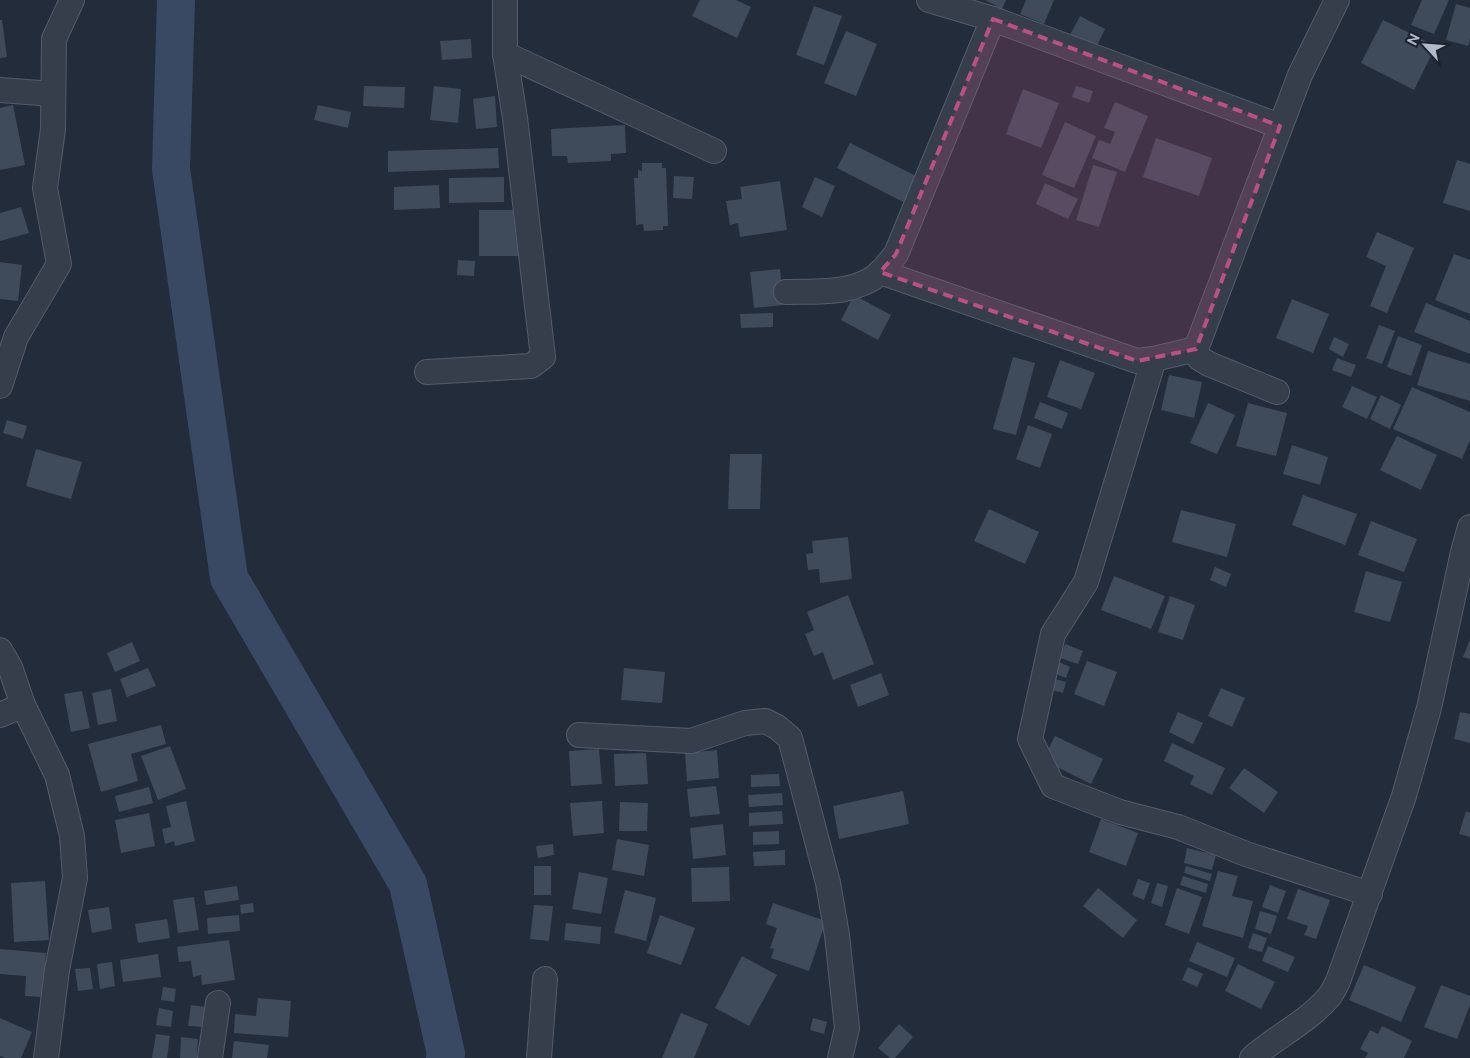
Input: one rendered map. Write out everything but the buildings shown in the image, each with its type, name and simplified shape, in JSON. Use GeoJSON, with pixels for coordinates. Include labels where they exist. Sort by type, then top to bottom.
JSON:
{"type":"FeatureCollection","features":[{"type":"Feature","properties":{"kind":"street"},"geometry":{"type":"LineString","coordinates":[[0,386],[16,337],[59,264],[45,188],[53,129],[54,39],[72,0]]}},
{"type":"Feature","properties":{"kind":"street"},"geometry":{"type":"LineString","coordinates":[[426,372],[531,366],[543,357],[515,118],[505,54],[506,0]]}},
{"type":"Feature","properties":{"kind":"street"},"geometry":{"type":"LineString","coordinates":[[929,0],[993,18],[1280,126]]}},
{"type":"Feature","properties":{"kind":"street"},"geometry":{"type":"LineString","coordinates":[[1277,392],[1209,364],[1199,358],[1196,349],[1300,75],[1337,0]]}},
{"type":"Feature","properties":{"kind":"street"},"geometry":{"type":"LineString","coordinates":[[786,292],[841,290],[864,284],[880,272],[896,254],[993,18]]}},
{"type":"Feature","properties":{"kind":"street"},"geometry":{"type":"LineString","coordinates":[[505,54],[714,151]]}},
{"type":"Feature","properties":{"kind":"street"},"geometry":{"type":"LineString","coordinates":[[0,90],[53,94]]}},
{"type":"Feature","properties":{"kind":"street"},"geometry":{"type":"LineString","coordinates":[[880,272],[1137,361],[1196,349]]}},
{"type":"Feature","properties":{"kind":"street"},"geometry":{"type":"LineString","coordinates":[[1154,359],[1086,582],[1053,634],[1030,739],[1053,786],[1120,812],[1178,827],[1246,854],[1370,894]]}},
{"type":"Feature","properties":{"kind":"street"},"geometry":{"type":"LineString","coordinates":[[1252,1058],[1310,1014],[1329,997],[1338,982],[1404,796],[1426,717],[1470,527]]}},
{"type":"Feature","properties":{"kind":"street"},"geometry":{"type":"LineString","coordinates":[[0,650],[10,667],[23,705],[57,775],[72,836],[75,878],[57,970],[46,1058]]}},
{"type":"Feature","properties":{"kind":"street"},"geometry":{"type":"LineString","coordinates":[[0,715],[23,705]]}},
{"type":"Feature","properties":{"kind":"street"},"geometry":{"type":"LineString","coordinates":[[579,735],[692,741],[745,722],[765,721],[777,727],[790,738],[828,883],[837,935],[847,1028],[840,1058]]}},
{"type":"Feature","properties":{"kind":"street"},"geometry":{"type":"LineString","coordinates":[[539,1058],[544,979]]}},
{"type":"Feature","properties":{"kind":"street"},"geometry":{"type":"LineString","coordinates":[[210,1058],[218,1003]]}},
{"type":"Feature","properties":{"kind":"highlighted area"},"geometry":{"type":"Polygon","coordinates":[[[993,19],[1280,126],[1196,349],[1137,361],[880,272],[896,254],[993,19]]]}},
{"type":"Feature","properties":{"kind":"waterway"},"geometry":{"type":"LineString","coordinates":[[176,0],[171,169],[229,578],[408,884],[446,1054],[445,1058]]}}]}
